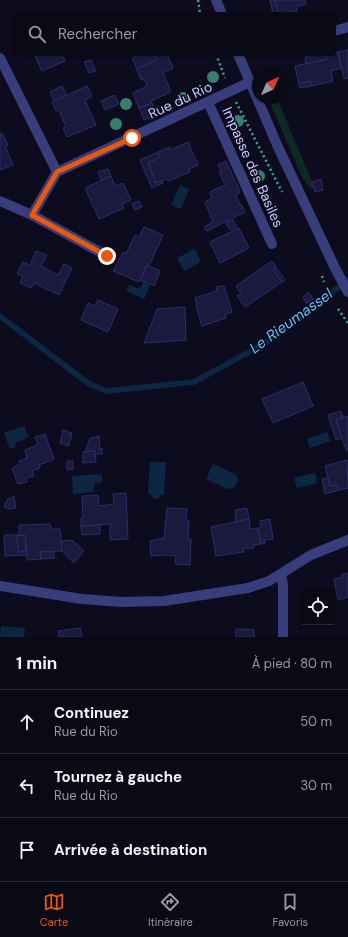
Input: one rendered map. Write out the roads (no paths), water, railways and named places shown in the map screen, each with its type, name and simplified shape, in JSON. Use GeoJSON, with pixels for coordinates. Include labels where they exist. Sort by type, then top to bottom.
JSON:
{"type":"FeatureCollection","features":[{"type":"Feature","properties":{"kind":"street"},"geometry":{"type":"LineString","coordinates":[[216,0],[221,12]]}},
{"type":"Feature","properties":{"kind":"street"},"geometry":{"type":"LineString","coordinates":[[336,30],[348,27]]}},
{"type":"Feature","properties":{"kind":"street"},"geometry":{"type":"LineString","coordinates":[[241,56],[250,82],[278,147],[335,268],[348,292]]}},
{"type":"Feature","properties":{"kind":"street"},"geometry":{"type":"LineString","coordinates":[[0,58],[57,172],[32,215]]}},
{"type":"Feature","properties":{"kind":"street","name":"Rue du Rio"},"geometry":{"type":"LineString","coordinates":[[57,172],[250,82]]}},
{"type":"Feature","properties":{"kind":"street","name":"Impasse des Basiles"},"geometry":{"type":"LineString","coordinates":[[208,102],[272,244]]}},
{"type":"Feature","properties":{"kind":"street"},"geometry":{"type":"LineString","coordinates":[[0,201],[32,215],[107,256]]}},
{"type":"Feature","properties":{"kind":"street"},"geometry":{"type":"LineString","coordinates":[[0,586],[82,599],[121,602],[164,601],[248,588],[269,581],[311,555],[348,540]]}},
{"type":"Feature","properties":{"kind":"street"},"geometry":{"type":"LineString","coordinates":[[281,574],[283,585],[283,637]]}},
{"type":"Feature","properties":{"kind":"water"},"geometry":{"type":"Polygon","coordinates":[[[180,185],[189,189],[181,209],[171,205],[180,185]]]}},
{"type":"Feature","properties":{"kind":"water"},"geometry":{"type":"Polygon","coordinates":[[[195,249],[201,262],[184,271],[177,258],[195,249]]]}},
{"type":"Feature","properties":{"kind":"water"},"geometry":{"type":"Polygon","coordinates":[[[143,282],[150,286],[144,299],[126,291],[129,285],[137,288],[141,287],[143,282]]]}},
{"type":"Feature","properties":{"kind":"water"},"geometry":{"type":"Polygon","coordinates":[[[24,426],[29,437],[15,443],[16,447],[10,449],[4,433],[24,426]]]}},
{"type":"Feature","properties":{"kind":"water"},"geometry":{"type":"Polygon","coordinates":[[[327,432],[331,441],[310,448],[307,439],[327,432]]]}},
{"type":"Feature","properties":{"kind":"water"},"geometry":{"type":"Polygon","coordinates":[[[150,462],[166,462],[164,495],[161,495],[158,499],[155,499],[151,496],[151,494],[148,494],[150,462]]]}},
{"type":"Feature","properties":{"kind":"water"},"geometry":{"type":"Polygon","coordinates":[[[213,464],[235,474],[238,479],[235,486],[228,489],[206,479],[213,464]]]}},
{"type":"Feature","properties":{"kind":"water"},"geometry":{"type":"Polygon","coordinates":[[[315,473],[317,483],[297,488],[294,478],[315,473]]]}},
{"type":"Feature","properties":{"kind":"water"},"geometry":{"type":"Polygon","coordinates":[[[102,474],[102,482],[95,483],[94,492],[73,494],[72,476],[102,474]]]}},
{"type":"Feature","properties":{"kind":"water"},"geometry":{"type":"Polygon","coordinates":[[[1,626],[25,628],[24,637],[0,637],[1,626]]]}},
{"type":"Feature","properties":{"kind":"waterway","name":"Le Rieumassel"},"geometry":{"type":"LineString","coordinates":[[0,316],[89,384],[107,391],[194,382],[267,342],[348,280]]}}]}
